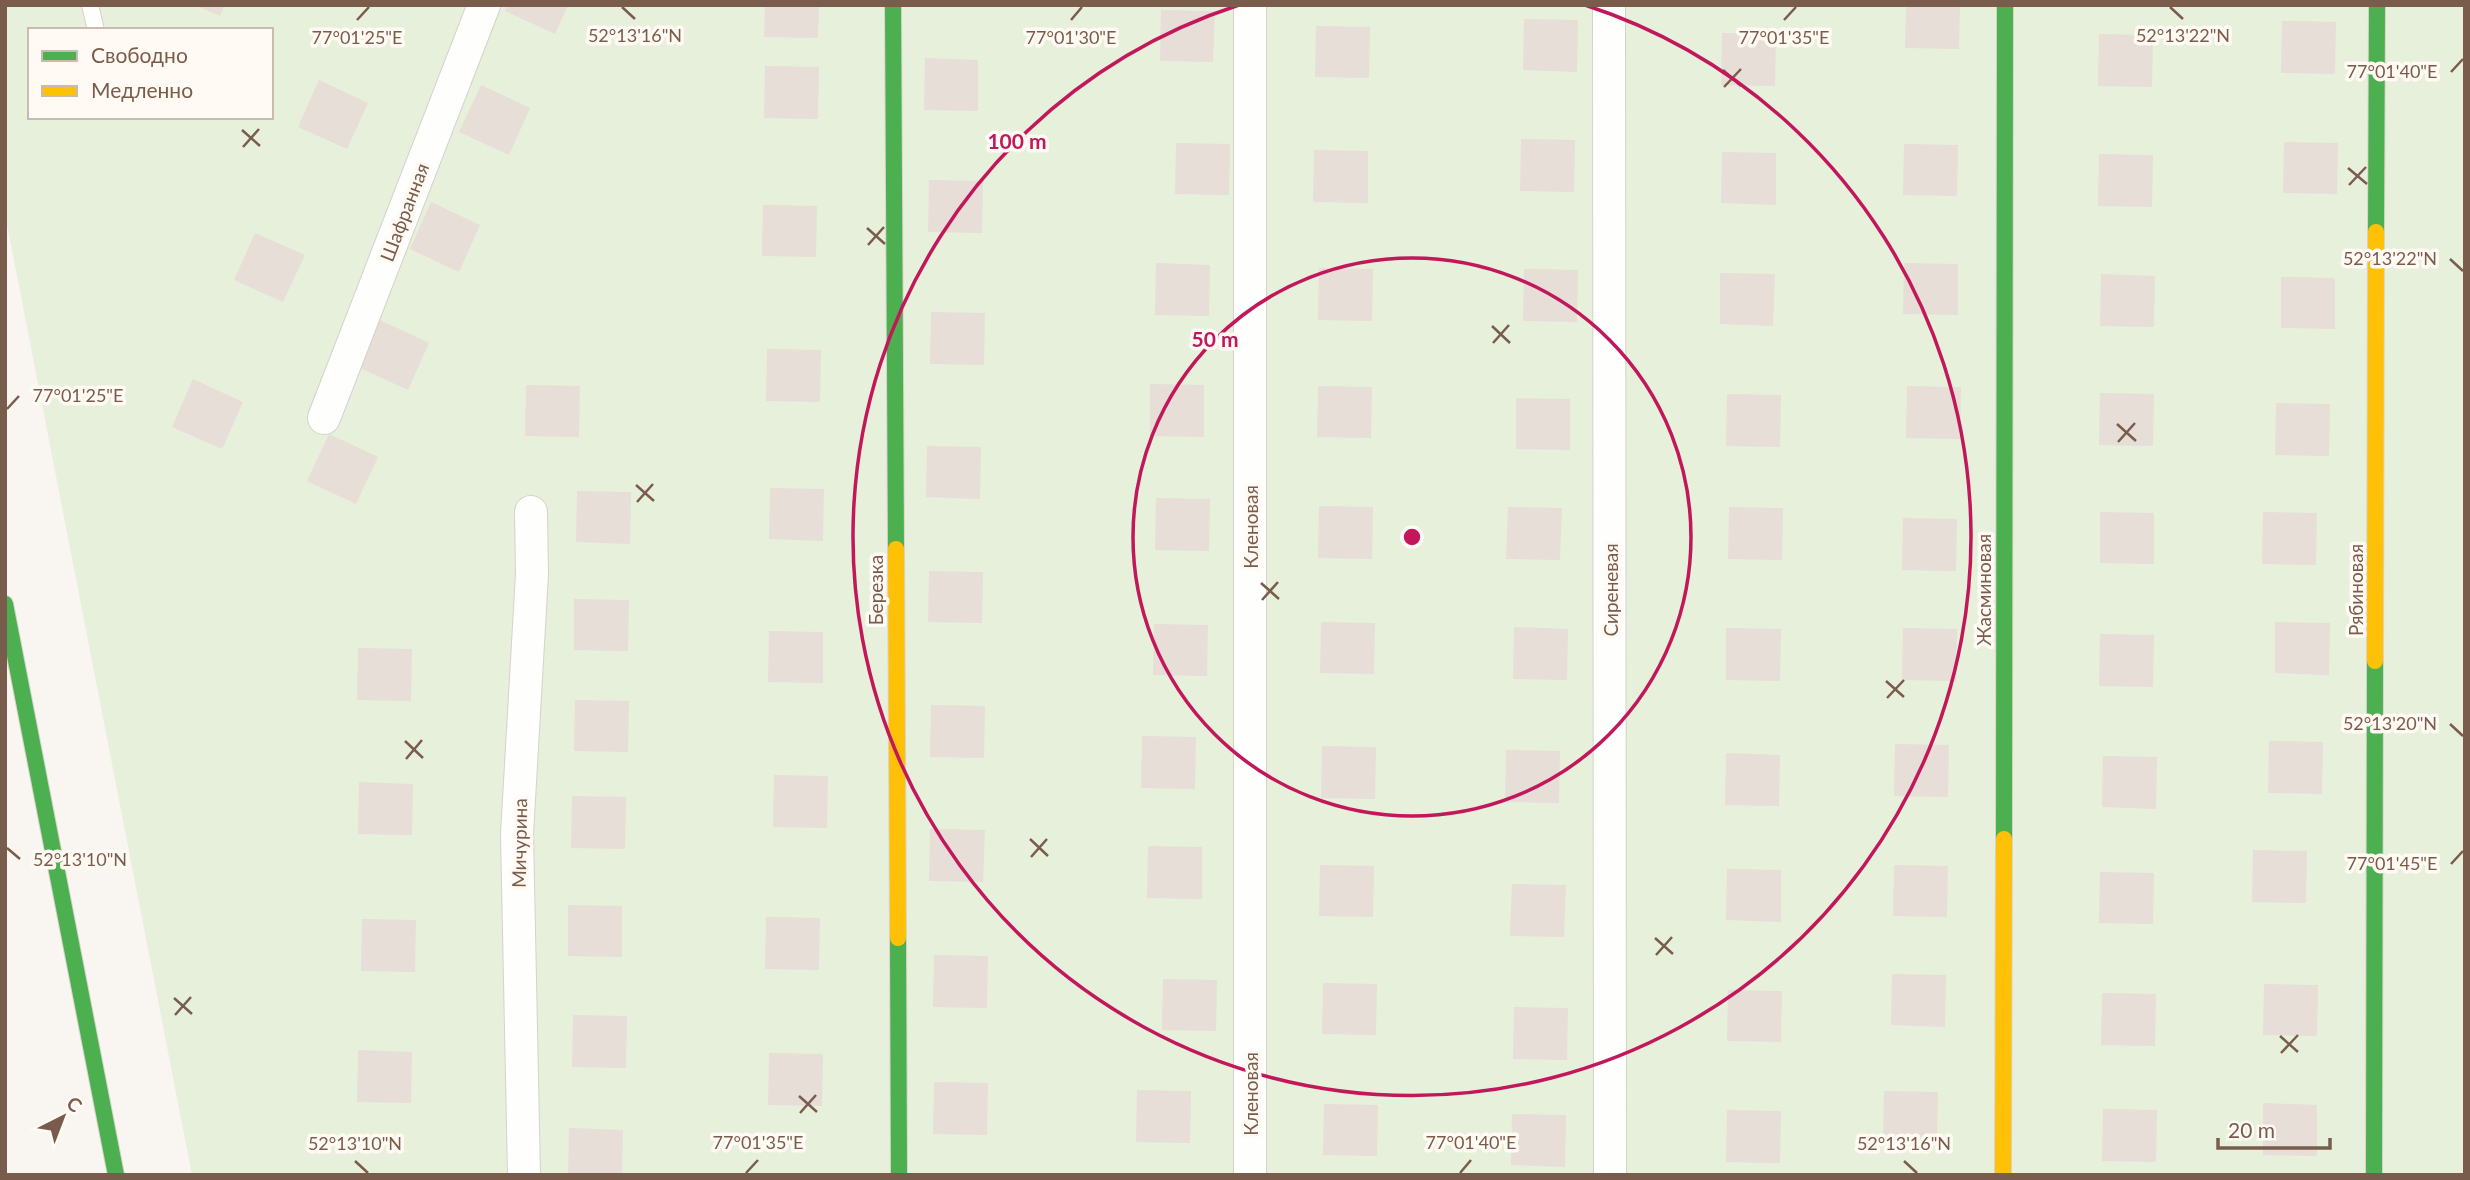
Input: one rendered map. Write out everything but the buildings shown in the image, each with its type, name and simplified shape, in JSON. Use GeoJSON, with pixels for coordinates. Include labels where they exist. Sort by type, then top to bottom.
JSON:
{"type":"FeatureCollection","features":[{"type":"Feature","properties":{"kind":"street","name":"Шафранная"},"geometry":{"type":"LineString","coordinates":[[324,418],[484,5]]}},
{"type":"Feature","properties":{"kind":"street","name":"Березка"},"geometry":{"type":"LineString","coordinates":[[893,5],[899,1175]]}},
{"type":"Feature","properties":{"kind":"street","name":"Кленовая"},"geometry":{"type":"LineString","coordinates":[[1250,5],[1250,1175]]}},
{"type":"Feature","properties":{"kind":"street","name":"Сиреневая"},"geometry":{"type":"LineString","coordinates":[[1609,5],[1610,1175]]}},
{"type":"Feature","properties":{"kind":"street","name":"Жасминовая"},"geometry":{"type":"LineString","coordinates":[[2003,1175],[2004,5]]}},
{"type":"Feature","properties":{"kind":"street","name":"Рябиновая"},"geometry":{"type":"LineString","coordinates":[[2374,1175],[2377,5]]}},
{"type":"Feature","properties":{"kind":"street","name":"Мичурина"},"geometry":{"type":"LineString","coordinates":[[524,1175],[517,834],[532,574],[531,512]]}},
{"type":"Feature","properties":{"kind":"street"},"geometry":{"type":"LineString","coordinates":[[5,604],[116,1175]]}},
{"type":"Feature","properties":{"kind":"lane"},"geometry":{"type":"LineString","coordinates":[[90,5],[96,28]]}},
{"type":"Feature","properties":{"kind":"green space"},"geometry":{"type":"Polygon","coordinates":[[[5,5],[2465,5],[2465,1175],[192,1175],[5,214],[5,5]]]}},
{"type":"Feature","properties":{"kind":"traffic: fast"},"geometry":{"type":"LineString","coordinates":[[893,5],[896,549]]}},
{"type":"Feature","properties":{"kind":"traffic: fast"},"geometry":{"type":"LineString","coordinates":[[2004,839],[2005,5]]}},
{"type":"Feature","properties":{"kind":"traffic: fast"},"geometry":{"type":"LineString","coordinates":[[2376,232],[2377,5]]}},
{"type":"Feature","properties":{"kind":"traffic: fast"},"geometry":{"type":"LineString","coordinates":[[5,604],[116,1175]]}},
{"type":"Feature","properties":{"kind":"traffic: fast"},"geometry":{"type":"LineString","coordinates":[[2374,1175],[2375,661]]}},
{"type":"Feature","properties":{"kind":"traffic: fast"},"geometry":{"type":"LineString","coordinates":[[898,938],[899,1175]]}},
{"type":"Feature","properties":{"kind":"traffic: slow"},"geometry":{"type":"LineString","coordinates":[[2375,661],[2376,232]]}},
{"type":"Feature","properties":{"kind":"traffic: slow"},"geometry":{"type":"LineString","coordinates":[[896,549],[898,938]]}},
{"type":"Feature","properties":{"kind":"traffic: slow"},"geometry":{"type":"LineString","coordinates":[[2003,1175],[2004,839]]}}]}
